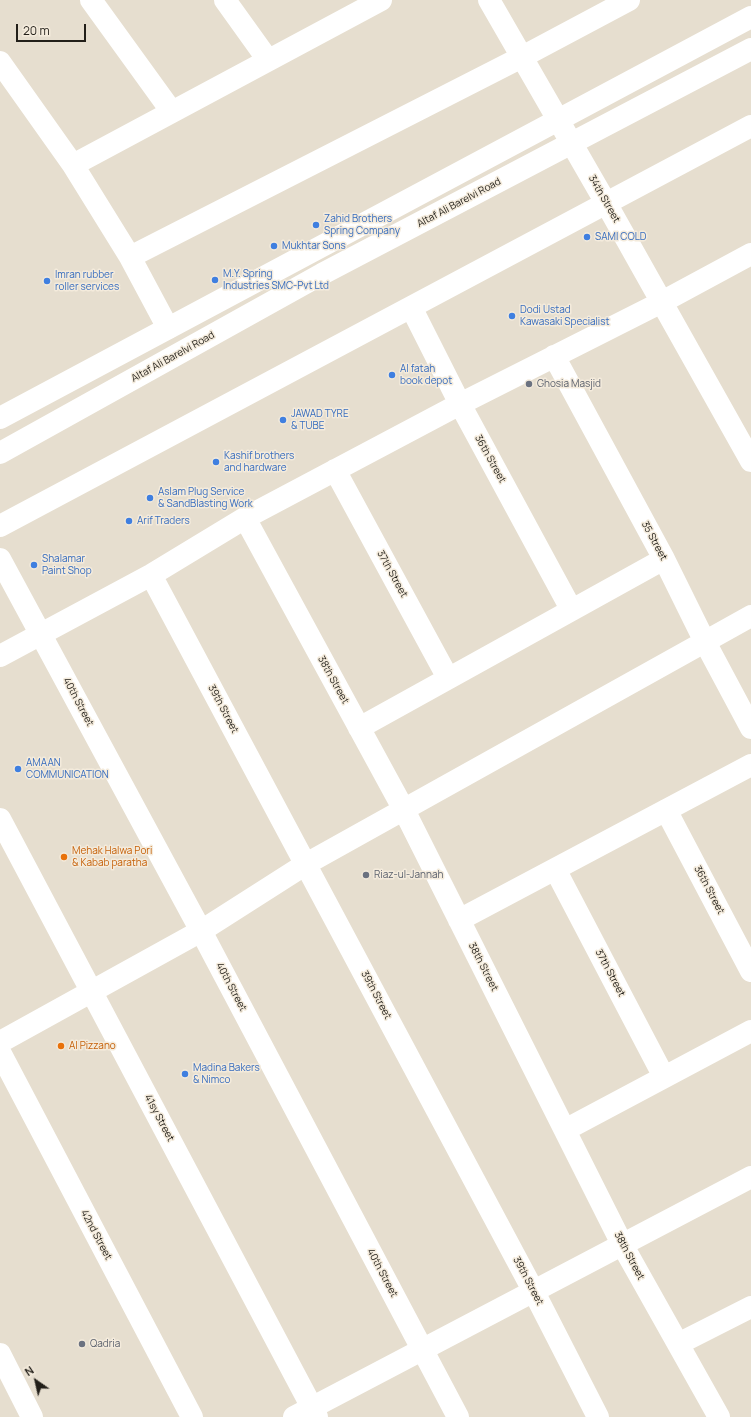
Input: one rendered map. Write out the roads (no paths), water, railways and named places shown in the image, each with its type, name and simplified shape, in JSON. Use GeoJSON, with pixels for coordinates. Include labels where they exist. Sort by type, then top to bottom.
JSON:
{"type":"FeatureCollection","features":[{"type":"Feature","properties":{"kind":"street"},"geometry":{"type":"LineString","coordinates":[[91,0],[172,112]]}},
{"type":"Feature","properties":{"kind":"street"},"geometry":{"type":"LineString","coordinates":[[225,0],[268,60]]}},
{"type":"Feature","properties":{"kind":"street","name":"34th Street"},"geometry":{"type":"LineString","coordinates":[[489,0],[606,202],[751,462]]}},
{"type":"Feature","properties":{"kind":"street"},"geometry":{"type":"LineString","coordinates":[[130,257],[522,57],[629,0]]}},
{"type":"Feature","properties":{"kind":"street"},"geometry":{"type":"LineString","coordinates":[[73,165],[268,60],[368,3]]}},
{"type":"Feature","properties":{"kind":"street"},"geometry":{"type":"LineString","coordinates":[[0,418],[751,17]]}},
{"type":"Feature","properties":{"kind":"street","name":"Altaf Ali Barelvi Road"},"geometry":{"type":"LineString","coordinates":[[0,453],[322,274],[751,49]]}},
{"type":"Feature","properties":{"kind":"street"},"geometry":{"type":"LineString","coordinates":[[0,62],[73,165],[130,257],[168,328]]}},
{"type":"Feature","properties":{"kind":"street"},"geometry":{"type":"LineString","coordinates":[[0,526],[751,126]]}},
{"type":"Feature","properties":{"kind":"street"},"geometry":{"type":"LineString","coordinates":[[0,656],[151,575],[245,518],[460,404],[662,302],[751,254]]}},
{"type":"Feature","properties":{"kind":"street","name":"36th Street"},"geometry":{"type":"LineString","coordinates":[[411,307],[460,404],[571,609]]}},
{"type":"Feature","properties":{"kind":"street","name":"35 Street"},"geometry":{"type":"LineString","coordinates":[[554,356],[664,559],[705,642],[751,728]]}},
{"type":"Feature","properties":{"kind":"street","name":"37th Street"},"geometry":{"type":"LineString","coordinates":[[335,470],[448,678]]}},
{"type":"Feature","properties":{"kind":"street","name":"38th Street"},"geometry":{"type":"LineString","coordinates":[[245,518],[404,810],[623,1246],[719,1417]]}},
{"type":"Feature","properties":{"kind":"street","name":"40th Street"},"geometry":{"type":"LineString","coordinates":[[0,559],[42,634],[201,931],[458,1417]]}},
{"type":"Feature","properties":{"kind":"street"},"geometry":{"type":"LineString","coordinates":[[359,728],[571,609],[664,559]]}},
{"type":"Feature","properties":{"kind":"street","name":"39th Street"},"geometry":{"type":"LineString","coordinates":[[151,575],[534,1292],[598,1417]]}},
{"type":"Feature","properties":{"kind":"street"},"geometry":{"type":"LineString","coordinates":[[0,1042],[201,931],[306,864],[751,616]]}},
{"type":"Feature","properties":{"kind":"street"},"geometry":{"type":"LineString","coordinates":[[459,920],[751,765]]}},
{"type":"Feature","properties":{"kind":"street","name":"36th Street"},"geometry":{"type":"LineString","coordinates":[[666,810],[751,970]]}},
{"type":"Feature","properties":{"kind":"street","name":"41sy Street"},"geometry":{"type":"LineString","coordinates":[[0,819],[93,992],[307,1414]]}},
{"type":"Feature","properties":{"kind":"street","name":"37th Street"},"geometry":{"type":"LineString","coordinates":[[555,869],[664,1077]]}},
{"type":"Feature","properties":{"kind":"street"},"geometry":{"type":"LineString","coordinates":[[565,1130],[751,1031]]}},
{"type":"Feature","properties":{"kind":"street","name":"42nd Street"},"geometry":{"type":"LineString","coordinates":[[0,1052],[192,1417]]}},
{"type":"Feature","properties":{"kind":"street"},"geometry":{"type":"LineString","coordinates":[[307,1414],[423,1350],[623,1246],[751,1176]]}},
{"type":"Feature","properties":{"kind":"street"},"geometry":{"type":"LineString","coordinates":[[678,1344],[751,1307]]}},
{"type":"Feature","properties":{"kind":"street"},"geometry":{"type":"LineString","coordinates":[[0,1354],[32,1417]]}},
{"type":"Feature","properties":{"kind":"place","name":"Zahid Brothers Spring Company"},"geometry":{"type":"Point","coordinates":[316,225]}},
{"type":"Feature","properties":{"kind":"place","name":"SAMI COLD"},"geometry":{"type":"Point","coordinates":[587,237]}},
{"type":"Feature","properties":{"kind":"place","name":"Mukhtar Sons"},"geometry":{"type":"Point","coordinates":[274,246]}},
{"type":"Feature","properties":{"kind":"place","name":"M.Y. Spring Industries SMC-Pvt Ltd"},"geometry":{"type":"Point","coordinates":[215,280]}},
{"type":"Feature","properties":{"kind":"place","name":"Imran rubber roller services"},"geometry":{"type":"Point","coordinates":[47,281]}},
{"type":"Feature","properties":{"kind":"place","name":"Dodi Ustad Kawasaki Specialist"},"geometry":{"type":"Point","coordinates":[512,316]}},
{"type":"Feature","properties":{"kind":"place","name":"Al fatah book depot"},"geometry":{"type":"Point","coordinates":[392,375]}},
{"type":"Feature","properties":{"kind":"place","name":"Ghosia Masjid"},"geometry":{"type":"Point","coordinates":[529,384]}},
{"type":"Feature","properties":{"kind":"place","name":"JAWAD TYRE & TUBE"},"geometry":{"type":"Point","coordinates":[283,420]}},
{"type":"Feature","properties":{"kind":"place","name":"Kashif brothers and hardware"},"geometry":{"type":"Point","coordinates":[216,462]}},
{"type":"Feature","properties":{"kind":"place","name":"Aslam Plug Service & SandBlasting Work"},"geometry":{"type":"Point","coordinates":[150,498]}},
{"type":"Feature","properties":{"kind":"place","name":"Arif Traders"},"geometry":{"type":"Point","coordinates":[129,521]}},
{"type":"Feature","properties":{"kind":"place","name":"Shalamar Paint Shop"},"geometry":{"type":"Point","coordinates":[34,565]}},
{"type":"Feature","properties":{"kind":"place","name":"AMAAN COMMUNICATION"},"geometry":{"type":"Point","coordinates":[18,769]}},
{"type":"Feature","properties":{"kind":"place","name":"Mehak Halwa Pori & Kabab paratha"},"geometry":{"type":"Point","coordinates":[64,857]}},
{"type":"Feature","properties":{"kind":"place","name":"Riaz-ul-Jannah"},"geometry":{"type":"Point","coordinates":[366,875]}},
{"type":"Feature","properties":{"kind":"place","name":"Al Pizzano"},"geometry":{"type":"Point","coordinates":[61,1046]}},
{"type":"Feature","properties":{"kind":"place","name":"Madina Bakers & Nimco"},"geometry":{"type":"Point","coordinates":[185,1074]}},
{"type":"Feature","properties":{"kind":"place","name":"Qadria"},"geometry":{"type":"Point","coordinates":[82,1344]}}]}
